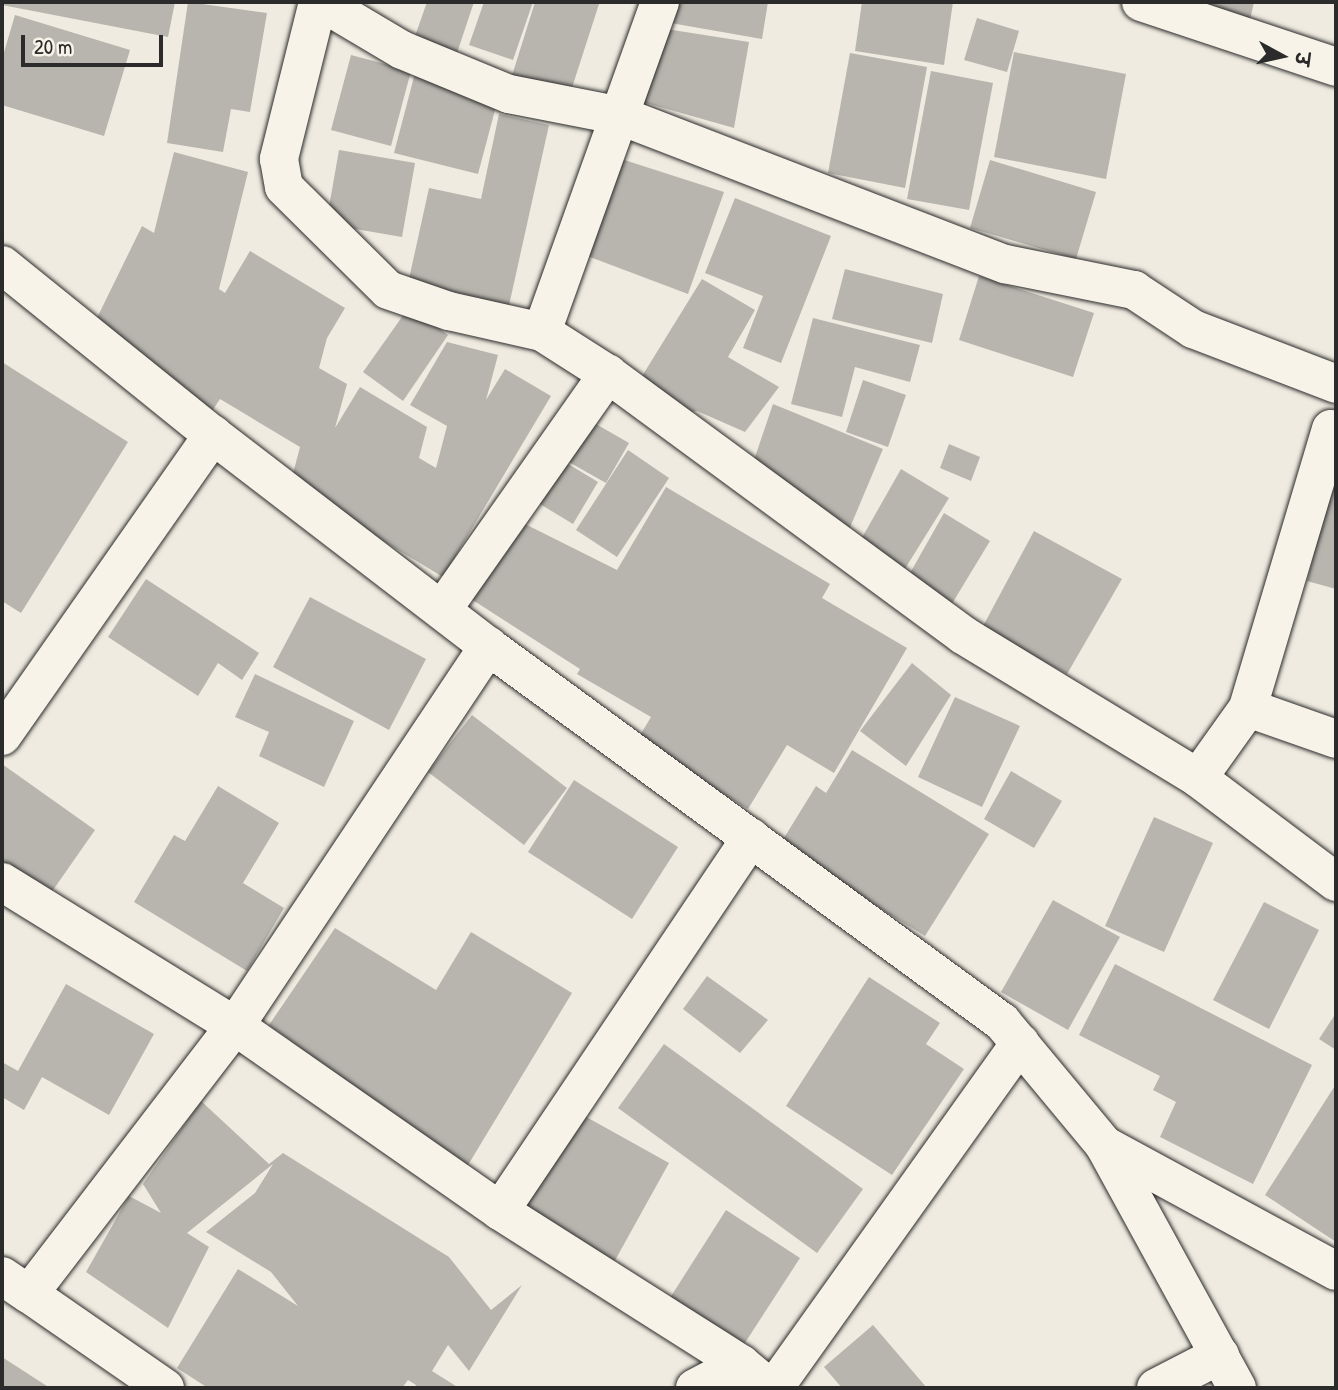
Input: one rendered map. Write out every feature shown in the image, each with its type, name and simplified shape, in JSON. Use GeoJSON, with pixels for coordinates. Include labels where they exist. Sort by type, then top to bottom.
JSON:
{"type":"FeatureCollection","features":[{"type":"Feature","properties":{"kind":"street"},"geometry":{"type":"LineString","coordinates":[[1336,384],[1194,329],[1133,290],[1005,264],[621,116],[509,94],[402,50],[319,2],[279,159],[284,187],[388,289],[449,311],[542,332],[608,374],[963,635],[1198,778],[1336,881]]}},
{"type":"Feature","properties":{"kind":"street"},"geometry":{"type":"LineString","coordinates":[[542,332],[660,2]]}},
{"type":"Feature","properties":{"kind":"street"},"geometry":{"type":"LineString","coordinates":[[1141,2],[1336,67]]}},
{"type":"Feature","properties":{"kind":"street"},"geometry":{"type":"LineString","coordinates":[[2,265],[213,435],[488,646],[1002,1022],[1104,1145],[1237,1388]]}},
{"type":"Feature","properties":{"kind":"street"},"geometry":{"type":"LineString","coordinates":[[442,610],[608,374]]}},
{"type":"Feature","properties":{"kind":"street"},"geometry":{"type":"LineString","coordinates":[[1198,778],[1248,708],[1334,423]]}},
{"type":"Feature","properties":{"kind":"street"},"geometry":{"type":"LineString","coordinates":[[2,736],[213,435]]}},
{"type":"Feature","properties":{"kind":"street"},"geometry":{"type":"LineString","coordinates":[[166,1388],[15,1285],[235,1026],[488,646]]}},
{"type":"Feature","properties":{"kind":"street"},"geometry":{"type":"LineString","coordinates":[[1248,708],[1336,739]]}},
{"type":"Feature","properties":{"kind":"street"},"geometry":{"type":"LineString","coordinates":[[500,1211],[751,838]]}},
{"type":"Feature","properties":{"kind":"street"},"geometry":{"type":"LineString","coordinates":[[2,882],[235,1026],[500,1211],[741,1364],[772,1388],[1020,1043]]}},
{"type":"Feature","properties":{"kind":"street"},"geometry":{"type":"LineString","coordinates":[[1104,1145],[1336,1271]]}},
{"type":"Feature","properties":{"kind":"street"},"geometry":{"type":"LineString","coordinates":[[1156,1388],[1220,1355]]}},
{"type":"Feature","properties":{"kind":"street"},"geometry":{"type":"LineString","coordinates":[[695,1388],[741,1364]]}},
{"type":"Feature","properties":{"kind":"building"},"geometry":{"type":"Polygon","coordinates":[[[2,2],[175,2],[168,37],[2,5],[2,2]]]}},
{"type":"Feature","properties":{"kind":"building"},"geometry":{"type":"Polygon","coordinates":[[[188,2],[267,13],[250,112],[231,109],[223,152],[167,143],[188,2]]]}},
{"type":"Feature","properties":{"kind":"building"},"geometry":{"type":"Polygon","coordinates":[[[427,2],[474,2],[457,53],[414,39],[427,2]]]}},
{"type":"Feature","properties":{"kind":"building"},"geometry":{"type":"Polygon","coordinates":[[[484,2],[533,2],[513,60],[469,45],[484,2]]]}},
{"type":"Feature","properties":{"kind":"building"},"geometry":{"type":"Polygon","coordinates":[[[535,2],[599,4],[568,100],[510,82],[535,2]]]}},
{"type":"Feature","properties":{"kind":"building"},"geometry":{"type":"Polygon","coordinates":[[[670,2],[768,2],[762,39],[665,22],[670,2]]]}},
{"type":"Feature","properties":{"kind":"building"},"geometry":{"type":"Polygon","coordinates":[[[862,2],[953,2],[944,65],[855,51],[862,2]]]}},
{"type":"Feature","properties":{"kind":"building"},"geometry":{"type":"Polygon","coordinates":[[[1185,2],[1254,2],[1250,20],[1185,2]]]}},
{"type":"Feature","properties":{"kind":"building"},"geometry":{"type":"Polygon","coordinates":[[[15,15],[130,50],[104,136],[2,105],[2,59],[15,15]]]}},
{"type":"Feature","properties":{"kind":"building"},"geometry":{"type":"Polygon","coordinates":[[[977,18],[1019,31],[1007,72],[964,60],[977,18]]]}},
{"type":"Feature","properties":{"kind":"building"},"geometry":{"type":"Polygon","coordinates":[[[660,28],[749,42],[734,128],[632,99],[660,28]]]}},
{"type":"Feature","properties":{"kind":"building"},"geometry":{"type":"Polygon","coordinates":[[[1014,52],[1126,74],[1106,179],[994,157],[1014,52]]]}},
{"type":"Feature","properties":{"kind":"building"},"geometry":{"type":"Polygon","coordinates":[[[850,53],[927,67],[905,188],[828,173],[850,53]]]}},
{"type":"Feature","properties":{"kind":"building"},"geometry":{"type":"Polygon","coordinates":[[[351,55],[411,71],[391,146],[331,130],[351,55]]]}},
{"type":"Feature","properties":{"kind":"building"},"geometry":{"type":"Polygon","coordinates":[[[931,71],[993,83],[969,210],[907,199],[931,71]]]}},
{"type":"Feature","properties":{"kind":"building"},"geometry":{"type":"Polygon","coordinates":[[[415,73],[499,95],[478,174],[394,153],[415,73]]]}},
{"type":"Feature","properties":{"kind":"building"},"geometry":{"type":"Polygon","coordinates":[[[499,114],[549,125],[508,310],[407,288],[429,188],[481,199],[499,114]]]}},
{"type":"Feature","properties":{"kind":"building"},"geometry":{"type":"Polygon","coordinates":[[[339,150],[415,163],[402,237],[326,224],[339,150]]]}},
{"type":"Feature","properties":{"kind":"building"},"geometry":{"type":"Polygon","coordinates":[[[174,152],[248,172],[219,289],[225,293],[250,251],[345,308],[327,338],[319,368],[347,384],[335,428],[360,387],[427,427],[419,458],[436,468],[447,426],[410,405],[447,342],[498,355],[486,400],[505,369],[551,396],[443,577],[290,485],[300,447],[220,399],[212,411],[93,326],[142,226],[154,233],[174,152]]]}},
{"type":"Feature","properties":{"kind":"building"},"geometry":{"type":"Polygon","coordinates":[[[615,157],[724,192],[688,294],[582,254],[615,157]]]}},
{"type":"Feature","properties":{"kind":"building"},"geometry":{"type":"Polygon","coordinates":[[[990,160],[1096,192],[1076,259],[970,228],[990,160]]]}},
{"type":"Feature","properties":{"kind":"building"},"geometry":{"type":"Polygon","coordinates":[[[735,198],[831,236],[781,363],[743,348],[763,296],[705,273],[735,198]]]}},
{"type":"Feature","properties":{"kind":"building"},"geometry":{"type":"Polygon","coordinates":[[[845,269],[943,294],[932,343],[832,319],[845,269]]]}},
{"type":"Feature","properties":{"kind":"building"},"geometry":{"type":"Polygon","coordinates":[[[979,276],[1094,313],[1073,377],[959,340],[979,276]]]}},
{"type":"Feature","properties":{"kind":"building"},"geometry":{"type":"Polygon","coordinates":[[[702,279],[755,310],[728,357],[779,387],[745,432],[697,411],[686,413],[639,381],[702,279]]]}},
{"type":"Feature","properties":{"kind":"building"},"geometry":{"type":"Polygon","coordinates":[[[409,307],[448,335],[403,401],[363,372],[409,307]]]}},
{"type":"Feature","properties":{"kind":"building"},"geometry":{"type":"Polygon","coordinates":[[[813,318],[920,345],[910,382],[855,367],[842,417],[791,404],[813,318]]]}},
{"type":"Feature","properties":{"kind":"building"},"geometry":{"type":"Polygon","coordinates":[[[2,362],[128,442],[21,613],[2,601],[2,362]]]}},
{"type":"Feature","properties":{"kind":"building"},"geometry":{"type":"Polygon","coordinates":[[[863,380],[906,395],[888,447],[846,432],[863,380]]]}},
{"type":"Feature","properties":{"kind":"building"},"geometry":{"type":"Polygon","coordinates":[[[773,404],[883,449],[846,537],[751,469],[773,404]]]}},
{"type":"Feature","properties":{"kind":"building"},"geometry":{"type":"Polygon","coordinates":[[[589,420],[629,443],[606,483],[567,461],[589,420]]]}},
{"type":"Feature","properties":{"kind":"building"},"geometry":{"type":"Polygon","coordinates":[[[949,444],[980,457],[971,481],[940,468],[949,444]]]}},
{"type":"Feature","properties":{"kind":"building"},"geometry":{"type":"Polygon","coordinates":[[[628,450],[669,478],[617,557],[576,530],[628,450]]]}},
{"type":"Feature","properties":{"kind":"building"},"geometry":{"type":"Polygon","coordinates":[[[555,456],[598,482],[573,524],[530,498],[555,456]]]}},
{"type":"Feature","properties":{"kind":"building"},"geometry":{"type":"Polygon","coordinates":[[[901,469],[949,498],[898,580],[855,550],[901,469]]]}},
{"type":"Feature","properties":{"kind":"building"},"geometry":{"type":"Polygon","coordinates":[[[1336,471],[1336,589],[1307,581],[1336,471]]]}},
{"type":"Feature","properties":{"kind":"building"},"geometry":{"type":"Polygon","coordinates":[[[666,487],[830,584],[822,598],[907,648],[834,773],[787,745],[748,809],[636,742],[651,717],[577,674],[580,669],[468,597],[517,520],[617,570],[666,487]]]}},
{"type":"Feature","properties":{"kind":"building"},"geometry":{"type":"Polygon","coordinates":[[[944,513],[990,541],[950,607],[905,582],[944,513]]]}},
{"type":"Feature","properties":{"kind":"building"},"geometry":{"type":"Polygon","coordinates":[[[1034,531],[1122,579],[1067,674],[982,628],[1034,531]]]}},
{"type":"Feature","properties":{"kind":"building"},"geometry":{"type":"Polygon","coordinates":[[[146,579],[259,653],[242,680],[218,663],[198,696],[108,637],[146,579]]]}},
{"type":"Feature","properties":{"kind":"building"},"geometry":{"type":"Polygon","coordinates":[[[310,597],[426,659],[389,730],[273,667],[310,597]]]}},
{"type":"Feature","properties":{"kind":"building"},"geometry":{"type":"Polygon","coordinates":[[[912,663],[951,695],[906,766],[860,731],[912,663]]]}},
{"type":"Feature","properties":{"kind":"building"},"geometry":{"type":"Polygon","coordinates":[[[255,674],[354,721],[324,787],[259,756],[269,732],[235,717],[255,674]]]}},
{"type":"Feature","properties":{"kind":"building"},"geometry":{"type":"Polygon","coordinates":[[[955,697],[1020,726],[982,807],[918,777],[955,697]]]}},
{"type":"Feature","properties":{"kind":"building"},"geometry":{"type":"Polygon","coordinates":[[[472,715],[567,788],[524,845],[428,772],[472,715]]]}},
{"type":"Feature","properties":{"kind":"building"},"geometry":{"type":"Polygon","coordinates":[[[852,750],[989,834],[925,936],[779,846],[816,786],[826,793],[852,750]]]}},
{"type":"Feature","properties":{"kind":"building"},"geometry":{"type":"Polygon","coordinates":[[[2,764],[95,830],[44,903],[2,873],[2,764]]]}},
{"type":"Feature","properties":{"kind":"building"},"geometry":{"type":"Polygon","coordinates":[[[1011,771],[1062,801],[1034,848],[984,819],[1011,771]]]}},
{"type":"Feature","properties":{"kind":"building"},"geometry":{"type":"Polygon","coordinates":[[[574,780],[678,847],[632,919],[528,852],[574,780]]]}},
{"type":"Feature","properties":{"kind":"building"},"geometry":{"type":"Polygon","coordinates":[[[218,786],[279,823],[243,883],[284,908],[247,971],[134,902],[174,835],[185,841],[218,786]]]}},
{"type":"Feature","properties":{"kind":"building"},"geometry":{"type":"Polygon","coordinates":[[[1154,817],[1213,843],[1164,952],[1105,926],[1154,817]]]}},
{"type":"Feature","properties":{"kind":"building"},"geometry":{"type":"Polygon","coordinates":[[[1053,900],[1120,937],[1068,1030],[1001,992],[1053,900]]]}},
{"type":"Feature","properties":{"kind":"building"},"geometry":{"type":"Polygon","coordinates":[[[1264,902],[1319,930],[1269,1029],[1213,1000],[1264,902]]]}},
{"type":"Feature","properties":{"kind":"building"},"geometry":{"type":"Polygon","coordinates":[[[335,928],[436,990],[471,932],[572,993],[465,1170],[269,1025],[335,928]]]}},
{"type":"Feature","properties":{"kind":"building"},"geometry":{"type":"Polygon","coordinates":[[[1115,964],[1312,1065],[1253,1184],[1160,1137],[1176,1102],[1153,1090],[1160,1076],[1079,1035],[1115,964]]]}},
{"type":"Feature","properties":{"kind":"building"},"geometry":{"type":"Polygon","coordinates":[[[707,976],[768,1020],[740,1053],[683,1009],[707,976]]]}},
{"type":"Feature","properties":{"kind":"building"},"geometry":{"type":"Polygon","coordinates":[[[869,977],[940,1023],[926,1044],[964,1069],[892,1175],[786,1106],[869,977]]]}},
{"type":"Feature","properties":{"kind":"building"},"geometry":{"type":"Polygon","coordinates":[[[66,984],[154,1034],[109,1115],[42,1077],[24,1110],[2,1097],[2,1062],[18,1071],[66,984]]]}},
{"type":"Feature","properties":{"kind":"building"},"geometry":{"type":"Polygon","coordinates":[[[1336,1013],[1336,1050],[1319,1039],[1336,1013]]]}},
{"type":"Feature","properties":{"kind":"building"},"geometry":{"type":"Polygon","coordinates":[[[664,1044],[863,1189],[817,1253],[618,1108],[664,1044]]]}},
{"type":"Feature","properties":{"kind":"building"},"geometry":{"type":"Polygon","coordinates":[[[1336,1084],[1336,1242],[1265,1195],[1336,1084]]]}},
{"type":"Feature","properties":{"kind":"building"},"geometry":{"type":"Polygon","coordinates":[[[201,1101],[269,1164],[283,1153],[449,1257],[491,1310],[522,1285],[469,1371],[448,1345],[432,1371],[459,1388],[415,1388],[416,1385],[408,1380],[402,1388],[208,1388],[177,1368],[238,1269],[298,1306],[271,1272],[206,1232],[255,1193],[273,1164],[187,1233],[209,1247],[168,1328],[86,1272],[129,1196],[161,1213],[143,1184],[201,1101]]]}},
{"type":"Feature","properties":{"kind":"building"},"geometry":{"type":"Polygon","coordinates":[[[572,1109],[669,1163],[613,1264],[516,1210],[572,1109]]]}},
{"type":"Feature","properties":{"kind":"building"},"geometry":{"type":"Polygon","coordinates":[[[726,1210],[800,1258],[741,1349],[668,1301],[726,1210]]]}},
{"type":"Feature","properties":{"kind":"building"},"geometry":{"type":"Polygon","coordinates":[[[873,1325],[927,1388],[842,1388],[824,1367],[873,1325]]]}},
{"type":"Feature","properties":{"kind":"building"},"geometry":{"type":"Polygon","coordinates":[[[2,1357],[50,1388],[2,1388],[2,1357]]]}}]}
